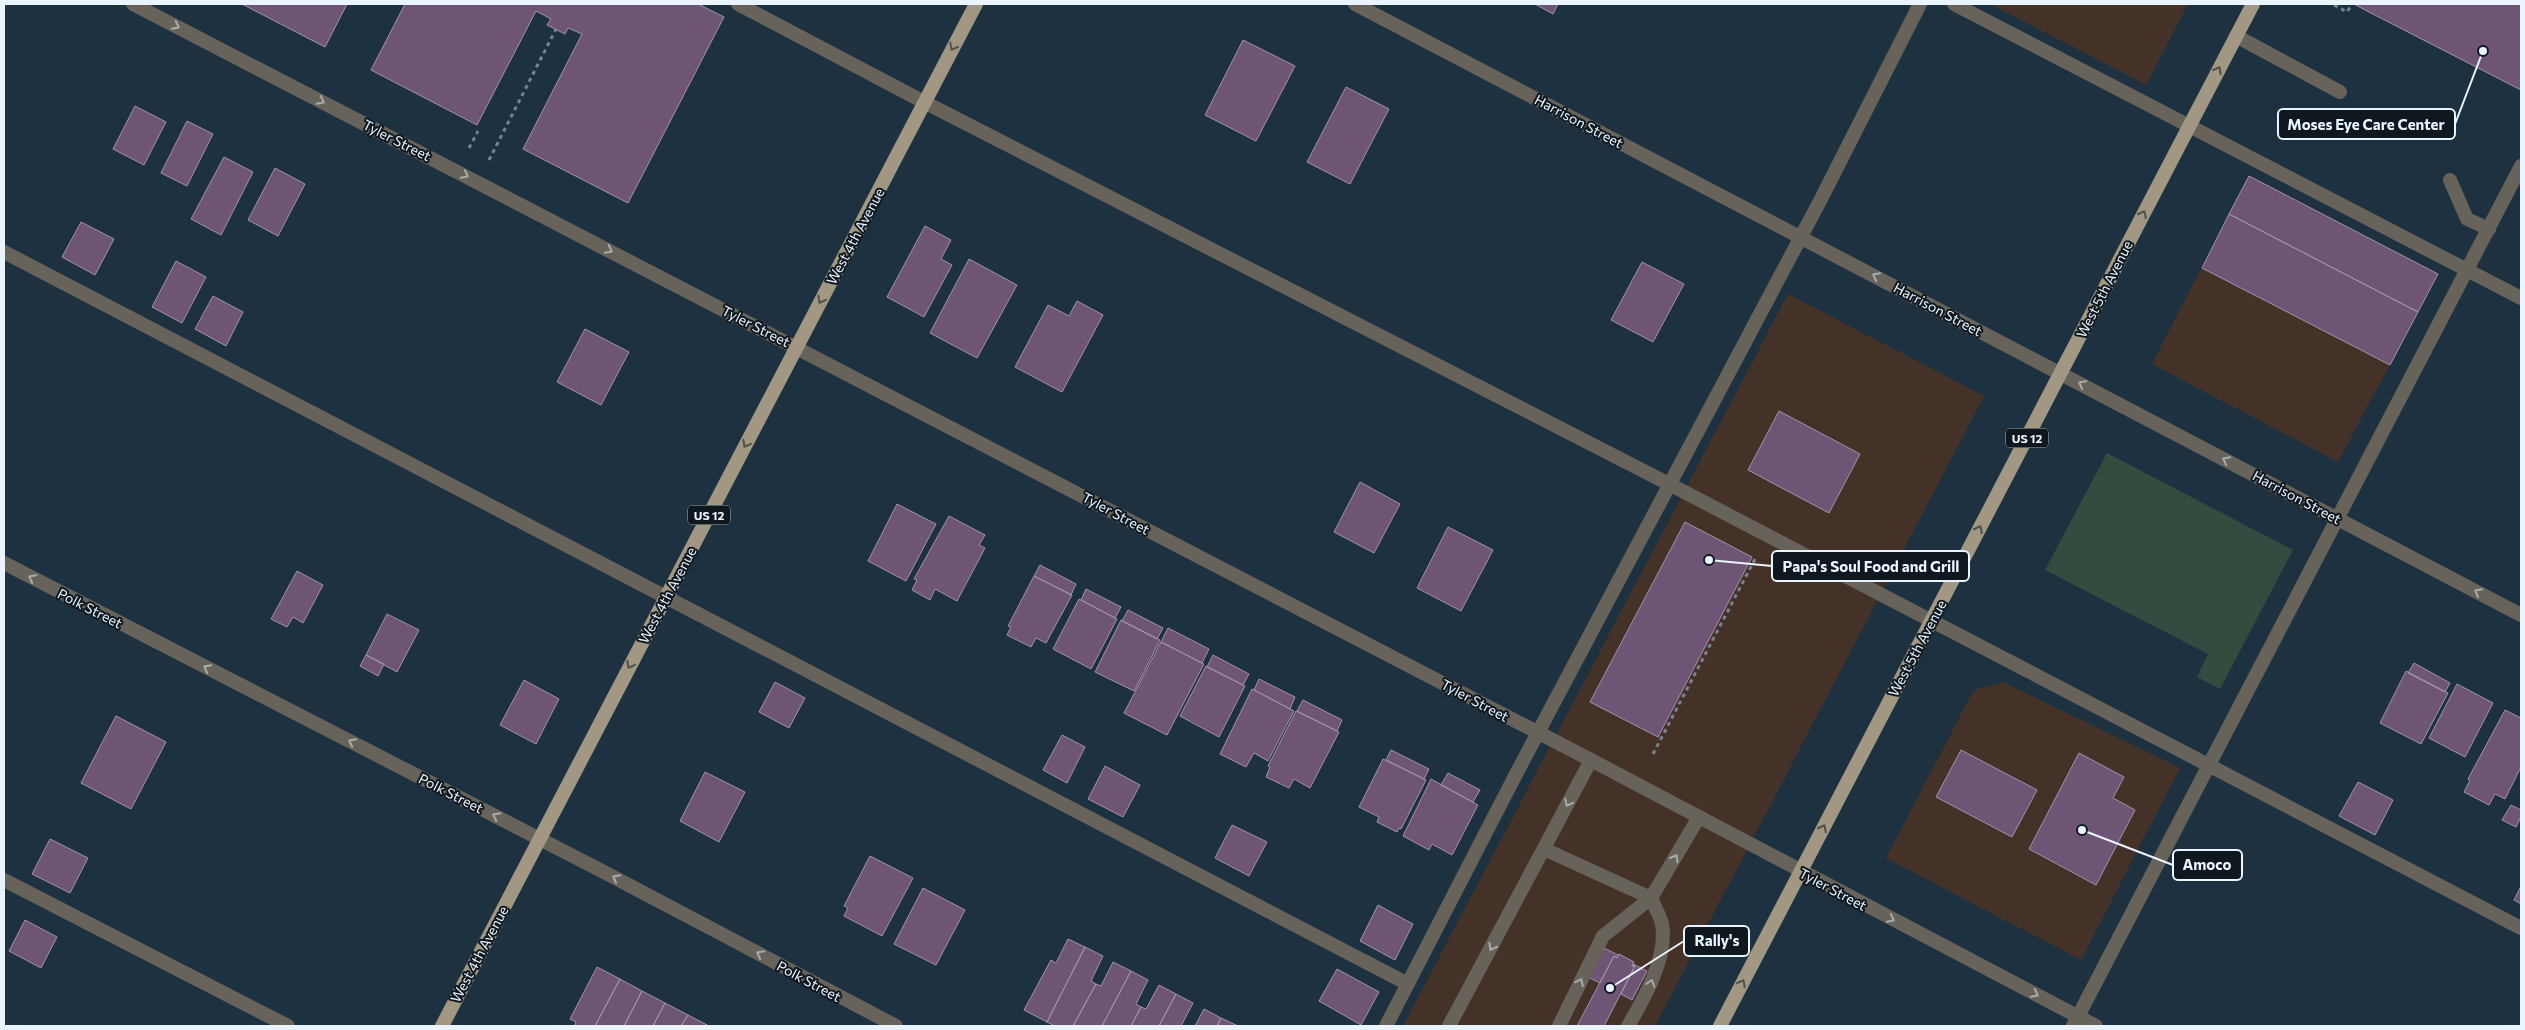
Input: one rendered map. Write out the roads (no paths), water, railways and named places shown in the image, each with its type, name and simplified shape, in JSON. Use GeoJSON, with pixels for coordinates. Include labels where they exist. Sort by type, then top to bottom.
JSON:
{"type":"FeatureCollection","features":[{"type":"Feature","properties":{"kind":"main road","name":"West 4th Avenue"},"geometry":{"type":"LineString","coordinates":[[442,1026],[976,4]]}},
{"type":"Feature","properties":{"kind":"main road","name":"West 5th Avenue"},"geometry":{"type":"LineString","coordinates":[[1720,1026],[2253,4]]}},
{"type":"Feature","properties":{"kind":"street","name":"Tyler Street"},"geometry":{"type":"LineString","coordinates":[[133,4],[1591,760],[2075,1021],[2096,1026]]}},
{"type":"Feature","properties":{"kind":"street"},"geometry":{"type":"LineString","coordinates":[[738,4],[924,102],[1669,484],[1931,622],[2210,764],[2521,928]]}},
{"type":"Feature","properties":{"kind":"street","name":"Harrison Street"},"geometry":{"type":"LineString","coordinates":[[1355,4],[2521,615]]}},
{"type":"Feature","properties":{"kind":"street"},"geometry":{"type":"LineString","coordinates":[[1386,1026],[1538,733],[1801,237],[1920,4]]}},
{"type":"Feature","properties":{"kind":"street"},"geometry":{"type":"LineString","coordinates":[[1954,4],[2521,298]]}},
{"type":"Feature","properties":{"kind":"street"},"geometry":{"type":"LineString","coordinates":[[2236,36],[2340,92]]}},
{"type":"Feature","properties":{"kind":"street"},"geometry":{"type":"LineString","coordinates":[[2075,1021],[2521,166]]}},
{"type":"Feature","properties":{"kind":"street"},"geometry":{"type":"LineString","coordinates":[[2450,180],[2467,219],[2488,229]]}},
{"type":"Feature","properties":{"kind":"street"},"geometry":{"type":"LineString","coordinates":[[4,252],[1408,984]]}},
{"type":"Feature","properties":{"kind":"street","name":"Polk Street"},"geometry":{"type":"LineString","coordinates":[[4,563],[540,839],[896,1026]]}},
{"type":"Feature","properties":{"kind":"street"},"geometry":{"type":"LineString","coordinates":[[1449,1026],[1591,760]]}},
{"type":"Feature","properties":{"kind":"street"},"geometry":{"type":"LineString","coordinates":[[1559,1026],[1603,936],[1651,898],[1698,817]]}},
{"type":"Feature","properties":{"kind":"street"},"geometry":{"type":"LineString","coordinates":[[1544,849],[1651,898],[1662,923],[1662,944],[1648,990],[1628,1026]]}},
{"type":"Feature","properties":{"kind":"street"},"geometry":{"type":"LineString","coordinates":[[4,880],[288,1026]]}},
{"type":"Feature","properties":{"kind":"place","name":"Moses Eye Care Center"},"geometry":{"type":"Point","coordinates":[2483,51]}},
{"type":"Feature","properties":{"kind":"place","name":"Papa's Soul Food and Grill"},"geometry":{"type":"Point","coordinates":[1709,560]}},
{"type":"Feature","properties":{"kind":"place","name":"Amoco"},"geometry":{"type":"Point","coordinates":[2082,830]}},
{"type":"Feature","properties":{"kind":"place","name":"Rally's"},"geometry":{"type":"Point","coordinates":[1610,988]}}]}
